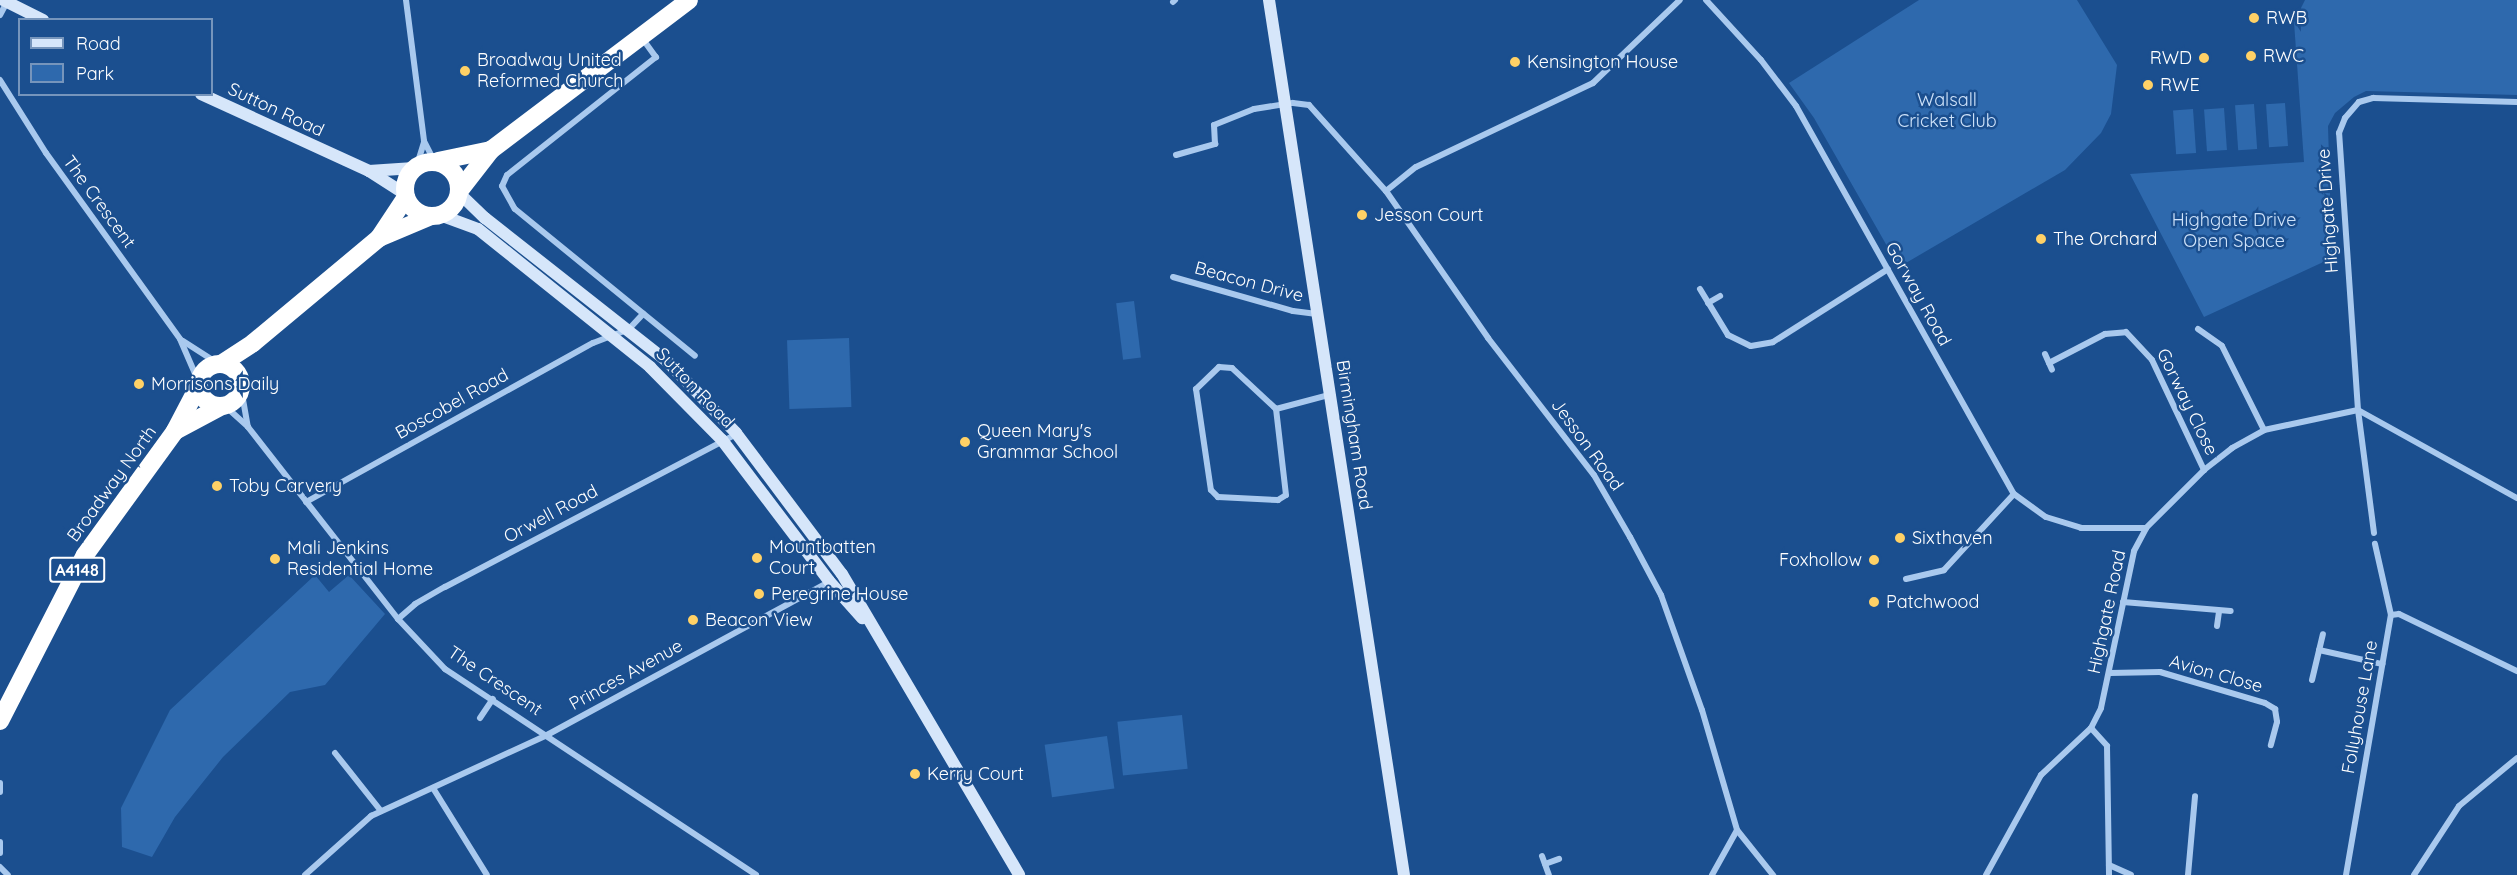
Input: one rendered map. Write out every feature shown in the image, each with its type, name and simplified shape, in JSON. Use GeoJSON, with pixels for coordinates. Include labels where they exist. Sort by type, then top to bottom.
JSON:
{"type":"FeatureCollection","features":[{"type":"Feature","properties":{"kind":"highway"},"geometry":{"type":"LineString","coordinates":[[379,238],[450,210],[460,192],[491,150],[689,0]]}},
{"type":"Feature","properties":{"kind":"highway"},"geometry":{"type":"LineString","coordinates":[[436,216],[414,210],[406,196],[406,179],[426,164],[491,150]]}},
{"type":"Feature","properties":{"kind":"highway"},"geometry":{"type":"LineString","coordinates":[[426,164],[450,166],[458,177],[460,192]]}},
{"type":"Feature","properties":{"kind":"highway"},"geometry":{"type":"LineString","coordinates":[[253,343],[234,400],[223,406],[206,401],[199,384],[203,372],[253,343],[379,238],[406,196]]}},
{"type":"Feature","properties":{"kind":"highway"},"geometry":{"type":"LineString","coordinates":[[220,364],[240,383]]}},
{"type":"Feature","properties":{"kind":"highway","name":"Broadway North"},"geometry":{"type":"LineString","coordinates":[[0,721],[86,555],[175,431],[199,384]]}},
{"type":"Feature","properties":{"kind":"highway","name":"Broadway North"},"geometry":{"type":"LineString","coordinates":[[175,431],[223,406]]}},
{"type":"Feature","properties":{"kind":"street"},"geometry":{"type":"LineString","coordinates":[[406,0],[426,164]]}},
{"type":"Feature","properties":{"kind":"street","name":"Birmingham Road"},"geometry":{"type":"LineString","coordinates":[[1269,0],[1404,875]]}},
{"type":"Feature","properties":{"kind":"street"},"geometry":{"type":"LineString","coordinates":[[1386,191],[1416,166],[1593,83],[1680,0]]}},
{"type":"Feature","properties":{"kind":"street","name":"Gorway Road"},"geometry":{"type":"LineString","coordinates":[[1706,0],[1761,60],[1796,106],[2014,494],[2046,517],[2081,528],[2146,528]]}},
{"type":"Feature","properties":{"kind":"street"},"geometry":{"type":"LineString","coordinates":[[0,15],[5,1],[39,18]]}},
{"type":"Feature","properties":{"kind":"street"},"geometry":{"type":"LineString","coordinates":[[641,36],[656,57],[519,165],[502,186],[515,209],[695,356]]}},
{"type":"Feature","properties":{"kind":"street","name":"The Crescent"},"geometry":{"type":"LineString","coordinates":[[0,80],[46,153],[180,339],[199,384]]}},
{"type":"Feature","properties":{"kind":"street","name":"Sutton Road"},"geometry":{"type":"LineString","coordinates":[[205,96],[369,171],[406,196]]}},
{"type":"Feature","properties":{"kind":"street","name":"Highgate Drive"},"geometry":{"type":"LineString","coordinates":[[2358,410],[2338,153],[2339,134],[2345,118],[2359,102],[2373,98],[2517,102]]}},
{"type":"Feature","properties":{"kind":"street","name":"Jesson Road"},"geometry":{"type":"LineString","coordinates":[[1176,154],[1215,144],[1214,125],[1254,109],[1284,104],[1309,105],[1386,191],[1488,338],[1594,475],[1630,537],[1661,595],[1702,710],[1737,830]]}},
{"type":"Feature","properties":{"kind":"street"},"geometry":{"type":"LineString","coordinates":[[424,141],[426,164]]}},
{"type":"Feature","properties":{"kind":"street","name":"Sutton Road"},"geometry":{"type":"LineString","coordinates":[[369,171],[426,164]]}},
{"type":"Feature","properties":{"kind":"street","name":"Sutton Road"},"geometry":{"type":"LineString","coordinates":[[460,192],[485,218],[629,329],[702,394],[736,433],[842,574],[1019,875]]}},
{"type":"Feature","properties":{"kind":"street","name":"Sutton Road"},"geometry":{"type":"LineString","coordinates":[[436,216],[478,230],[651,367],[722,440],[829,581],[879,637]]}},
{"type":"Feature","properties":{"kind":"street"},"geometry":{"type":"LineString","coordinates":[[1700,289],[1728,335],[1751,346],[1773,342],[1888,269]]}},
{"type":"Feature","properties":{"kind":"street","name":"Beacon Drive"},"geometry":{"type":"LineString","coordinates":[[1173,278],[1293,311],[1317,314]]}},
{"type":"Feature","properties":{"kind":"street"},"geometry":{"type":"LineString","coordinates":[[1708,303],[1720,296]]}},
{"type":"Feature","properties":{"kind":"street"},"geometry":{"type":"LineString","coordinates":[[629,329],[643,314]]}},
{"type":"Feature","properties":{"kind":"street","name":"Boscobel Road"},"geometry":{"type":"LineString","coordinates":[[306,502],[613,335],[629,329]]}},
{"type":"Feature","properties":{"kind":"street"},"geometry":{"type":"LineString","coordinates":[[2198,329],[2222,346],[2264,430]]}},
{"type":"Feature","properties":{"kind":"street","name":"Gorway Close"},"geometry":{"type":"LineString","coordinates":[[2049,363],[2105,334],[2126,332],[2152,360],[2204,470]]}},
{"type":"Feature","properties":{"kind":"street","name":"The Crescent"},"geometry":{"type":"LineString","coordinates":[[180,339],[220,364]]}},
{"type":"Feature","properties":{"kind":"street"},"geometry":{"type":"LineString","coordinates":[[2045,354],[2052,370]]}},
{"type":"Feature","properties":{"kind":"street"},"geometry":{"type":"LineString","coordinates":[[1219,367],[1232,368],[1276,409],[1286,495],[1278,500],[1218,497],[1211,490],[1196,389],[1219,367]]}},
{"type":"Feature","properties":{"kind":"street","name":"The Crescent"},"geometry":{"type":"LineString","coordinates":[[240,383],[248,427]]}},
{"type":"Feature","properties":{"kind":"street"},"geometry":{"type":"LineString","coordinates":[[1276,409],[1330,395]]}},
{"type":"Feature","properties":{"kind":"street","name":"The Crescent"},"geometry":{"type":"LineString","coordinates":[[223,406],[248,427],[398,619],[445,669],[756,875]]}},
{"type":"Feature","properties":{"kind":"street"},"geometry":{"type":"LineString","coordinates":[[2358,410],[2517,498]]}},
{"type":"Feature","properties":{"kind":"street"},"geometry":{"type":"LineString","coordinates":[[2358,410],[2374,533]]}},
{"type":"Feature","properties":{"kind":"street","name":"Highgate Road"},"geometry":{"type":"LineString","coordinates":[[2091,728],[2110,673],[2134,551],[2146,528],[2204,470],[2264,430],[2358,410]]}},
{"type":"Feature","properties":{"kind":"street","name":"Orwell Road"},"geometry":{"type":"LineString","coordinates":[[398,619],[415,603],[736,433]]}},
{"type":"Feature","properties":{"kind":"street"},"geometry":{"type":"LineString","coordinates":[[1906,579],[1944,570],[2014,494]]}},
{"type":"Feature","properties":{"kind":"street","name":"Follyhouse Lane"},"geometry":{"type":"LineString","coordinates":[[2346,875],[2391,615],[2375,544]]}},
{"type":"Feature","properties":{"kind":"street","name":"Princes Avenue"},"geometry":{"type":"LineString","coordinates":[[305,875],[381,811],[547,735],[842,574]]}},
{"type":"Feature","properties":{"kind":"street"},"geometry":{"type":"LineString","coordinates":[[2123,602],[2219,611],[2231,610]]}},
{"type":"Feature","properties":{"kind":"street"},"geometry":{"type":"LineString","coordinates":[[2217,626],[2219,611]]}},
{"type":"Feature","properties":{"kind":"street"},"geometry":{"type":"LineString","coordinates":[[2391,615],[2399,614],[2517,671]]}},
{"type":"Feature","properties":{"kind":"street"},"geometry":{"type":"LineString","coordinates":[[2312,680],[2323,634]]}},
{"type":"Feature","properties":{"kind":"street"},"geometry":{"type":"LineString","coordinates":[[2319,650],[2382,664]]}},
{"type":"Feature","properties":{"kind":"street","name":"Avion Close"},"geometry":{"type":"LineString","coordinates":[[2110,673],[2160,672],[2265,704],[2275,709],[2277,722],[2271,745]]}},
{"type":"Feature","properties":{"kind":"street"},"geometry":{"type":"LineString","coordinates":[[480,718],[493,699]]}},
{"type":"Feature","properties":{"kind":"street"},"geometry":{"type":"LineString","coordinates":[[1986,875],[2041,775],[2091,728],[2107,746],[2109,875]]}},
{"type":"Feature","properties":{"kind":"street"},"geometry":{"type":"LineString","coordinates":[[335,753],[381,811]]}},
{"type":"Feature","properties":{"kind":"street"},"geometry":{"type":"LineString","coordinates":[[2414,875],[2459,806],[2517,758]]}},
{"type":"Feature","properties":{"kind":"street"},"geometry":{"type":"LineString","coordinates":[[0,783],[0,792]]}},
{"type":"Feature","properties":{"kind":"street"},"geometry":{"type":"LineString","coordinates":[[433,788],[487,875]]}},
{"type":"Feature","properties":{"kind":"street"},"geometry":{"type":"LineString","coordinates":[[2188,875],[2195,796]]}},
{"type":"Feature","properties":{"kind":"street"},"geometry":{"type":"LineString","coordinates":[[1712,875],[1737,830],[1773,875]]}},
{"type":"Feature","properties":{"kind":"street"},"geometry":{"type":"LineString","coordinates":[[0,842],[0,853]]}},
{"type":"Feature","properties":{"kind":"street"},"geometry":{"type":"LineString","coordinates":[[1542,856],[1549,875]]}},
{"type":"Feature","properties":{"kind":"street"},"geometry":{"type":"LineString","coordinates":[[1545,864],[1559,859]]}},
{"type":"Feature","properties":{"kind":"street"},"geometry":{"type":"LineString","coordinates":[[2109,865],[2131,875]]}},
{"type":"Feature","properties":{"kind":"street"},"geometry":{"type":"LineString","coordinates":[[0,867],[8,875]]}},
{"type":"Feature","properties":{"kind":"green space","name":"Walsall Cricket Club"},"geometry":{"type":"Polygon","coordinates":[[[1919,0],[2077,0],[2117,65],[2111,114],[2101,133],[2065,170],[1899,267],[1814,118],[1789,83],[1919,0]]]}},
{"type":"Feature","properties":{"kind":"green space","name":"Highgate Drive Open Space"},"geometry":{"type":"Polygon","coordinates":[[[2305,0],[2517,0],[2517,95],[2366,91],[2354,97],[2335,113],[2328,126],[2332,258],[2204,317],[2130,174],[2304,162],[2294,22],[2305,0]]]}},
{"type":"Feature","properties":{"kind":"green space"},"geometry":{"type":"Polygon","coordinates":[[[2285,103],[2288,146],[2269,147],[2266,104],[2285,103]]]}},
{"type":"Feature","properties":{"kind":"green space"},"geometry":{"type":"Polygon","coordinates":[[[2254,104],[2257,149],[2238,150],[2235,105],[2254,104]]]}},
{"type":"Feature","properties":{"kind":"green space"},"geometry":{"type":"Polygon","coordinates":[[[2224,108],[2227,150],[2207,151],[2204,109],[2224,108]]]}},
{"type":"Feature","properties":{"kind":"green space"},"geometry":{"type":"Polygon","coordinates":[[[2193,109],[2196,153],[2176,154],[2173,110],[2193,109]]]}},
{"type":"Feature","properties":{"kind":"green space"},"geometry":{"type":"Polygon","coordinates":[[[1134,301],[1141,358],[1123,360],[1116,303],[1134,301]]]}},
{"type":"Feature","properties":{"kind":"green space"},"geometry":{"type":"Polygon","coordinates":[[[849,338],[851,407],[789,409],[787,340],[849,338]]]}},
{"type":"Feature","properties":{"kind":"green space"},"geometry":{"type":"Polygon","coordinates":[[[315,575],[329,592],[349,575],[385,614],[325,685],[290,692],[223,757],[175,817],[152,857],[122,847],[121,808],[170,710],[315,575]]]}},
{"type":"Feature","properties":{"kind":"green space"},"geometry":{"type":"Polygon","coordinates":[[[1182,715],[1188,769],[1123,775],[1117,722],[1182,715]]]}},
{"type":"Feature","properties":{"kind":"green space"},"geometry":{"type":"Polygon","coordinates":[[[1107,736],[1114,788],[1052,797],[1045,745],[1107,736]]]}},
{"type":"Feature","properties":{"kind":"place","name":"RWB"},"geometry":{"type":"Point","coordinates":[2254,18]}},
{"type":"Feature","properties":{"kind":"place","name":"RWC"},"geometry":{"type":"Point","coordinates":[2251,56]}},
{"type":"Feature","properties":{"kind":"place","name":"RWD"},"geometry":{"type":"Point","coordinates":[2204,58]}},
{"type":"Feature","properties":{"kind":"place","name":"Kensington House"},"geometry":{"type":"Point","coordinates":[1515,62]}},
{"type":"Feature","properties":{"kind":"place","name":"Broadway United Reformed Church"},"geometry":{"type":"Point","coordinates":[465,71]}},
{"type":"Feature","properties":{"kind":"place","name":"RWE"},"geometry":{"type":"Point","coordinates":[2148,85]}},
{"type":"Feature","properties":{"kind":"place","name":"Jesson Court"},"geometry":{"type":"Point","coordinates":[1362,215]}},
{"type":"Feature","properties":{"kind":"place","name":"The Orchard"},"geometry":{"type":"Point","coordinates":[2041,239]}},
{"type":"Feature","properties":{"kind":"place","name":"Morrisons Daily"},"geometry":{"type":"Point","coordinates":[139,384]}},
{"type":"Feature","properties":{"kind":"place","name":"Queen Mary's Grammar School"},"geometry":{"type":"Point","coordinates":[965,442]}},
{"type":"Feature","properties":{"kind":"place","name":"Toby Carvery"},"geometry":{"type":"Point","coordinates":[217,486]}},
{"type":"Feature","properties":{"kind":"place","name":"Sixthaven"},"geometry":{"type":"Point","coordinates":[1900,538]}},
{"type":"Feature","properties":{"kind":"place","name":"Mountbatten Court"},"geometry":{"type":"Point","coordinates":[757,558]}},
{"type":"Feature","properties":{"kind":"place","name":"Mali Jenkins Residential Home"},"geometry":{"type":"Point","coordinates":[275,559]}},
{"type":"Feature","properties":{"kind":"place","name":"Foxhollow"},"geometry":{"type":"Point","coordinates":[1874,560]}},
{"type":"Feature","properties":{"kind":"place","name":"Peregrine House"},"geometry":{"type":"Point","coordinates":[759,594]}},
{"type":"Feature","properties":{"kind":"place","name":"Patchwood"},"geometry":{"type":"Point","coordinates":[1874,602]}},
{"type":"Feature","properties":{"kind":"place","name":"Beacon View"},"geometry":{"type":"Point","coordinates":[693,620]}},
{"type":"Feature","properties":{"kind":"place","name":"Kerry Court"},"geometry":{"type":"Point","coordinates":[915,774]}}]}
